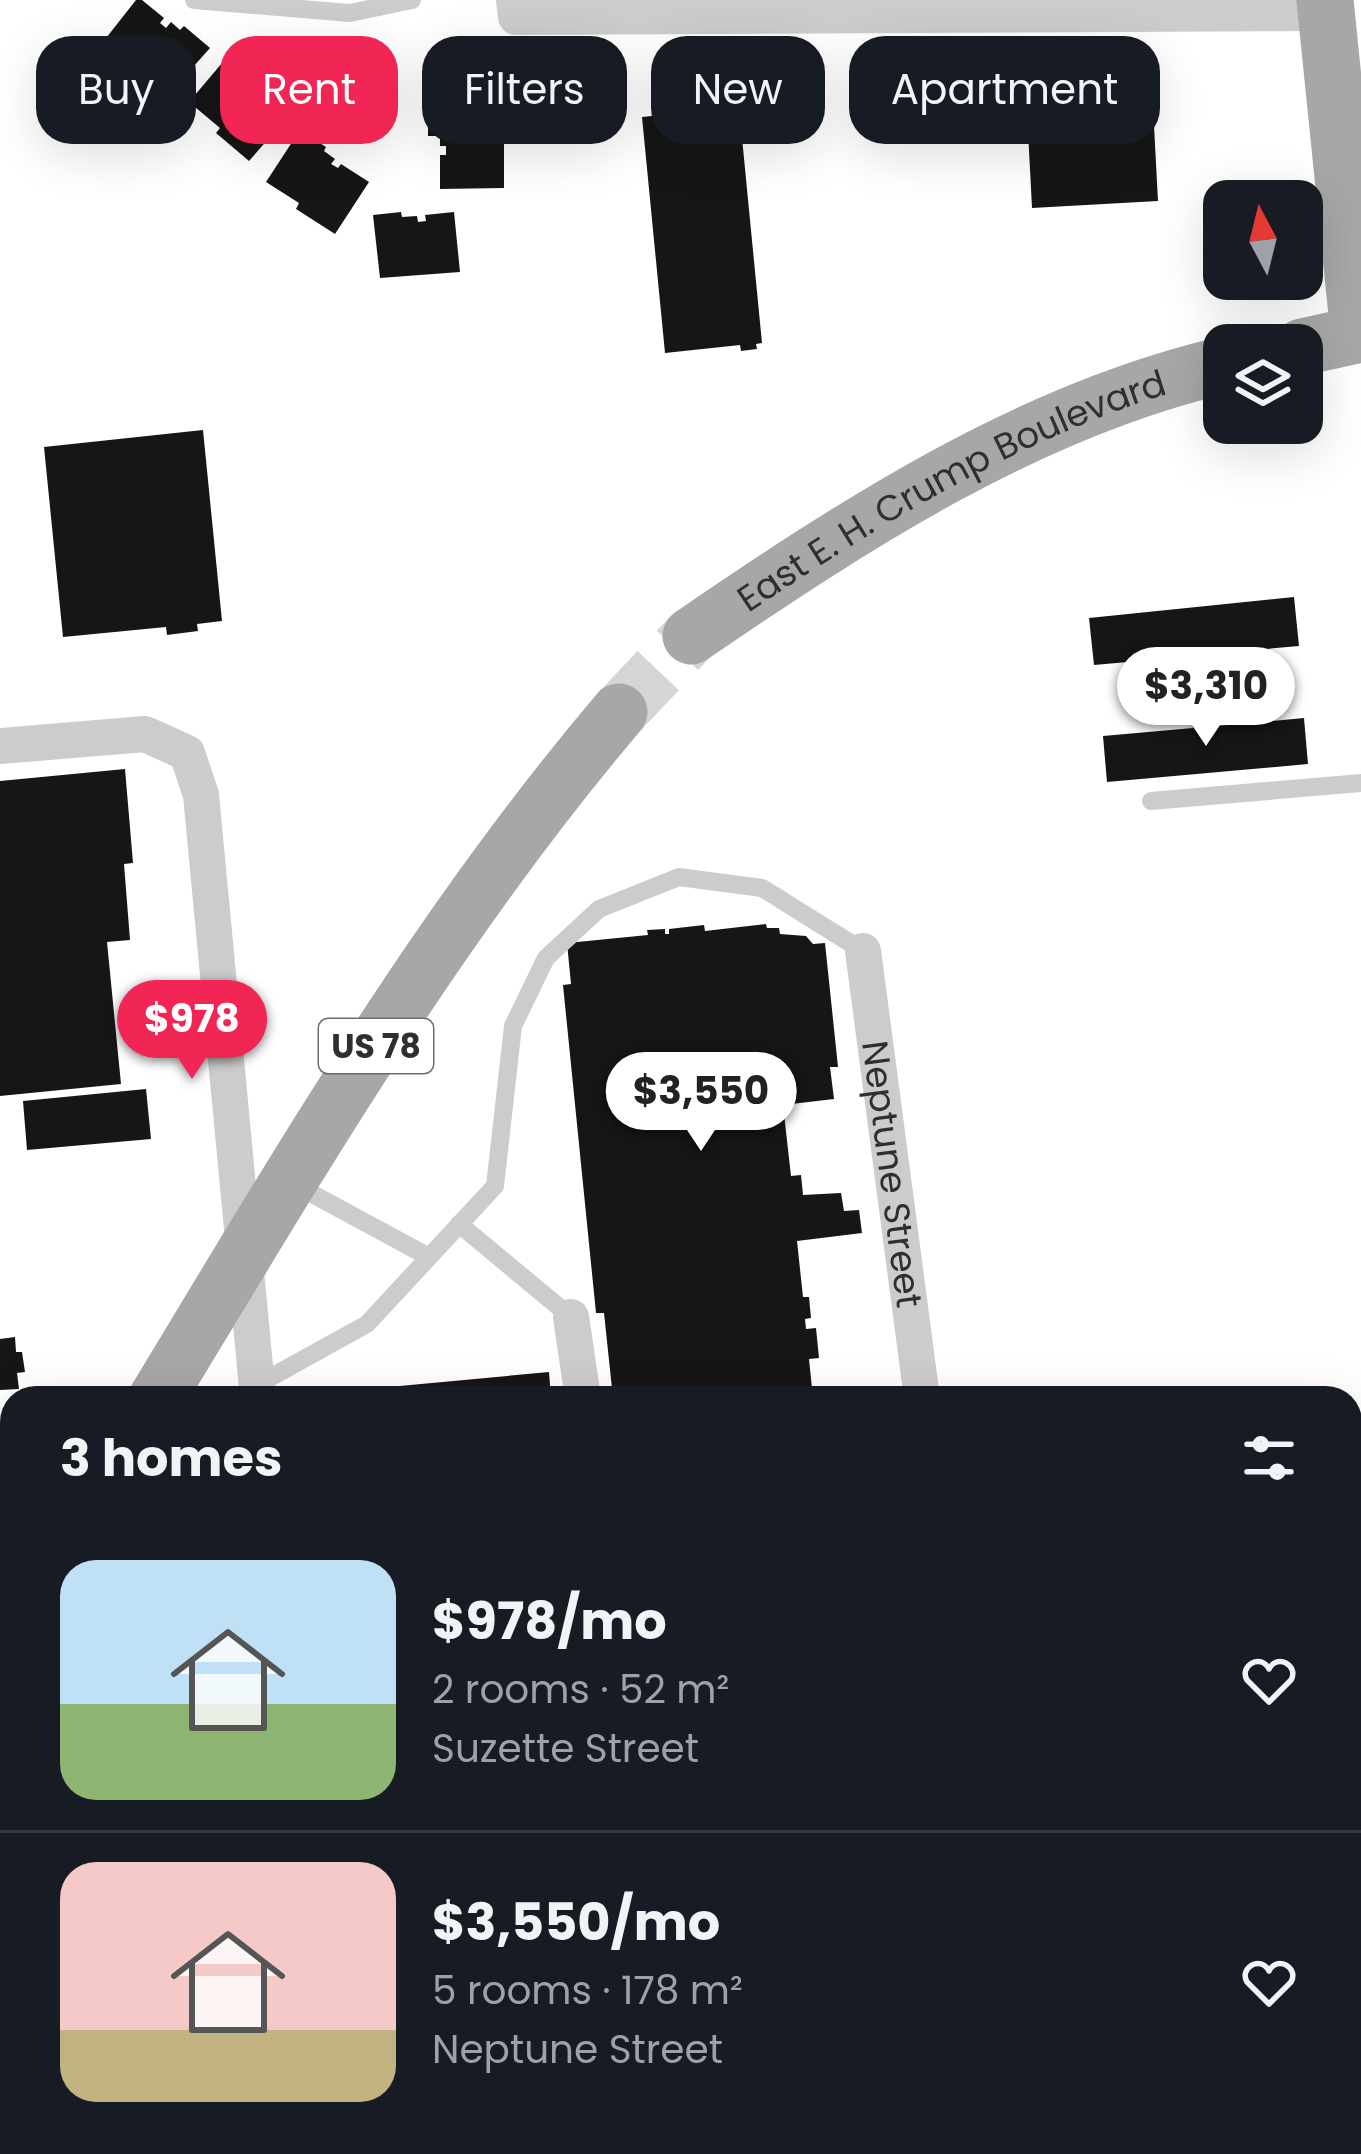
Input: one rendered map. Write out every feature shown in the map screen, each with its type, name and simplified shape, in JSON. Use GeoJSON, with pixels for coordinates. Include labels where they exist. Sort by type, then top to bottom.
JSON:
{"type":"FeatureCollection","features":[{"type":"Feature","properties":{"kind":"main road"},"geometry":{"type":"LineString","coordinates":[[1323,345],[1360,342],[1351,169],[1331,8]]}},
{"type":"Feature","properties":{"kind":"main road","name":"East E. H. Crump Boulevard"},"geometry":{"type":"LineString","coordinates":[[692,636],[788,570],[932,483],[1062,417],[1203,372]]}},
{"type":"Feature","properties":{"kind":"main road","name":"US 78"},"geometry":{"type":"LineString","coordinates":[[164,1386],[444,938],[555,788],[619,712]]}},
{"type":"Feature","properties":{"kind":"street"},"geometry":{"type":"LineString","coordinates":[[515,8],[1331,8]]}},
{"type":"Feature","properties":{"kind":"street"},"geometry":{"type":"LineString","coordinates":[[0,746],[145,734],[187,753],[201,796],[257,1386]]}},
{"type":"Feature","properties":{"kind":"street","name":"Neptune Street"},"geometry":{"type":"LineString","coordinates":[[863,951],[920,1386]]}},
{"type":"Feature","properties":{"kind":"street"},"geometry":{"type":"LineString","coordinates":[[571,1317],[582,1386]]}},
{"type":"Feature","properties":{"kind":"lane"},"geometry":{"type":"LineString","coordinates":[[194,0],[350,14],[412,0]]}},
{"type":"Feature","properties":{"kind":"lane"},"geometry":{"type":"LineString","coordinates":[[1151,801],[1361,783]]}},
{"type":"Feature","properties":{"kind":"lane"},"geometry":{"type":"LineString","coordinates":[[265,1386],[367,1324],[495,1186],[513,1026],[546,958],[599,909],[680,877],[762,888],[863,951]]}},
{"type":"Feature","properties":{"kind":"lane"},"geometry":{"type":"LineString","coordinates":[[290,1182],[429,1257]]}},
{"type":"Feature","properties":{"kind":"lane"},"geometry":{"type":"LineString","coordinates":[[460,1224],[571,1317]]}},
{"type":"Feature","properties":{"kind":"building"},"geometry":{"type":"Polygon","coordinates":[[[136,0],[142,0],[164,18],[160,23],[166,28],[171,22],[196,36],[108,36],[136,0]]]}},
{"type":"Feature","properties":{"kind":"building"},"geometry":{"type":"Polygon","coordinates":[[[196,36],[210,48],[196,64],[196,36]]]}},
{"type":"Feature","properties":{"kind":"building"},"geometry":{"type":"Polygon","coordinates":[[[220,65],[220,128],[196,108],[196,94],[220,65]]]}},
{"type":"Feature","properties":{"kind":"building"},"geometry":{"type":"Polygon","coordinates":[[[651,116],[651,144],[743,144],[762,343],[756,344],[757,349],[741,351],[740,345],[665,353],[642,117],[651,116]]]}},
{"type":"Feature","properties":{"kind":"building"},"geometry":{"type":"Polygon","coordinates":[[[229,144],[264,144],[249,161],[229,144]]]}},
{"type":"Feature","properties":{"kind":"building"},"geometry":{"type":"Polygon","coordinates":[[[291,144],[321,144],[335,159],[331,164],[338,168],[341,164],[369,182],[335,234],[266,182],[291,144]]]}},
{"type":"Feature","properties":{"kind":"building"},"geometry":{"type":"Polygon","coordinates":[[[504,144],[504,188],[440,189],[440,155],[446,155],[446,146],[440,146],[504,144]]]}},
{"type":"Feature","properties":{"kind":"building"},"geometry":{"type":"Polygon","coordinates":[[[1029,144],[1155,144],[1158,201],[1032,208],[1029,144]]]}},
{"type":"Feature","properties":{"kind":"building"},"geometry":{"type":"Polygon","coordinates":[[[401,212],[402,217],[417,216],[418,222],[426,221],[425,215],[454,212],[460,272],[380,278],[373,215],[401,212]]]}},
{"type":"Feature","properties":{"kind":"building"},"geometry":{"type":"Polygon","coordinates":[[[203,430],[222,621],[197,624],[198,631],[167,635],[166,627],[63,637],[44,447],[203,430]]]}},
{"type":"Feature","properties":{"kind":"building"},"geometry":{"type":"Polygon","coordinates":[[[1294,597],[1299,646],[1254,650],[1255,656],[1238,658],[1237,651],[1207,655],[1208,663],[1185,665],[1184,657],[1094,665],[1089,618],[1294,597]]]}},
{"type":"Feature","properties":{"kind":"building"},"geometry":{"type":"Polygon","coordinates":[[[1260,714],[1261,722],[1304,718],[1308,764],[1107,782],[1103,736],[1193,728],[1192,719],[1212,717],[1213,726],[1243,724],[1243,716],[1260,714]]]}},
{"type":"Feature","properties":{"kind":"building"},"geometry":{"type":"Polygon","coordinates":[[[125,769],[133,863],[124,864],[130,940],[107,942],[121,1084],[0,1096],[0,781],[125,769]]]}},
{"type":"Feature","properties":{"kind":"building"},"geometry":{"type":"Polygon","coordinates":[[[766,924],[779,928],[780,934],[825,943],[838,1067],[830,1067],[834,1099],[783,1105],[791,1176],[801,1175],[803,1195],[841,1193],[844,1211],[859,1210],[862,1233],[797,1241],[803,1297],[809,1297],[811,1318],[805,1319],[806,1329],[816,1328],[819,1358],[809,1359],[812,1386],[612,1386],[604,1313],[596,1313],[563,985],[571,984],[567,943],[648,935],[647,930],[665,929],[669,934],[669,929],[704,925],[705,931],[766,924]]]}},
{"type":"Feature","properties":{"kind":"building"},"geometry":{"type":"Polygon","coordinates":[[[146,1089],[151,1139],[27,1150],[23,1101],[146,1089]]]}},
{"type":"Feature","properties":{"kind":"building"},"geometry":{"type":"Polygon","coordinates":[[[15,1337],[16,1352],[22,1352],[25,1372],[17,1373],[19,1386],[0,1386],[0,1339],[15,1337]]]}},
{"type":"Feature","properties":{"kind":"building"},"geometry":{"type":"Polygon","coordinates":[[[549,1372],[550,1386],[400,1386],[549,1372]]]}},
{"type":"Feature","properties":{"kind":"tunnel"},"geometry":{"type":"LineString","coordinates":[[619,712],[691,636]]}}]}
